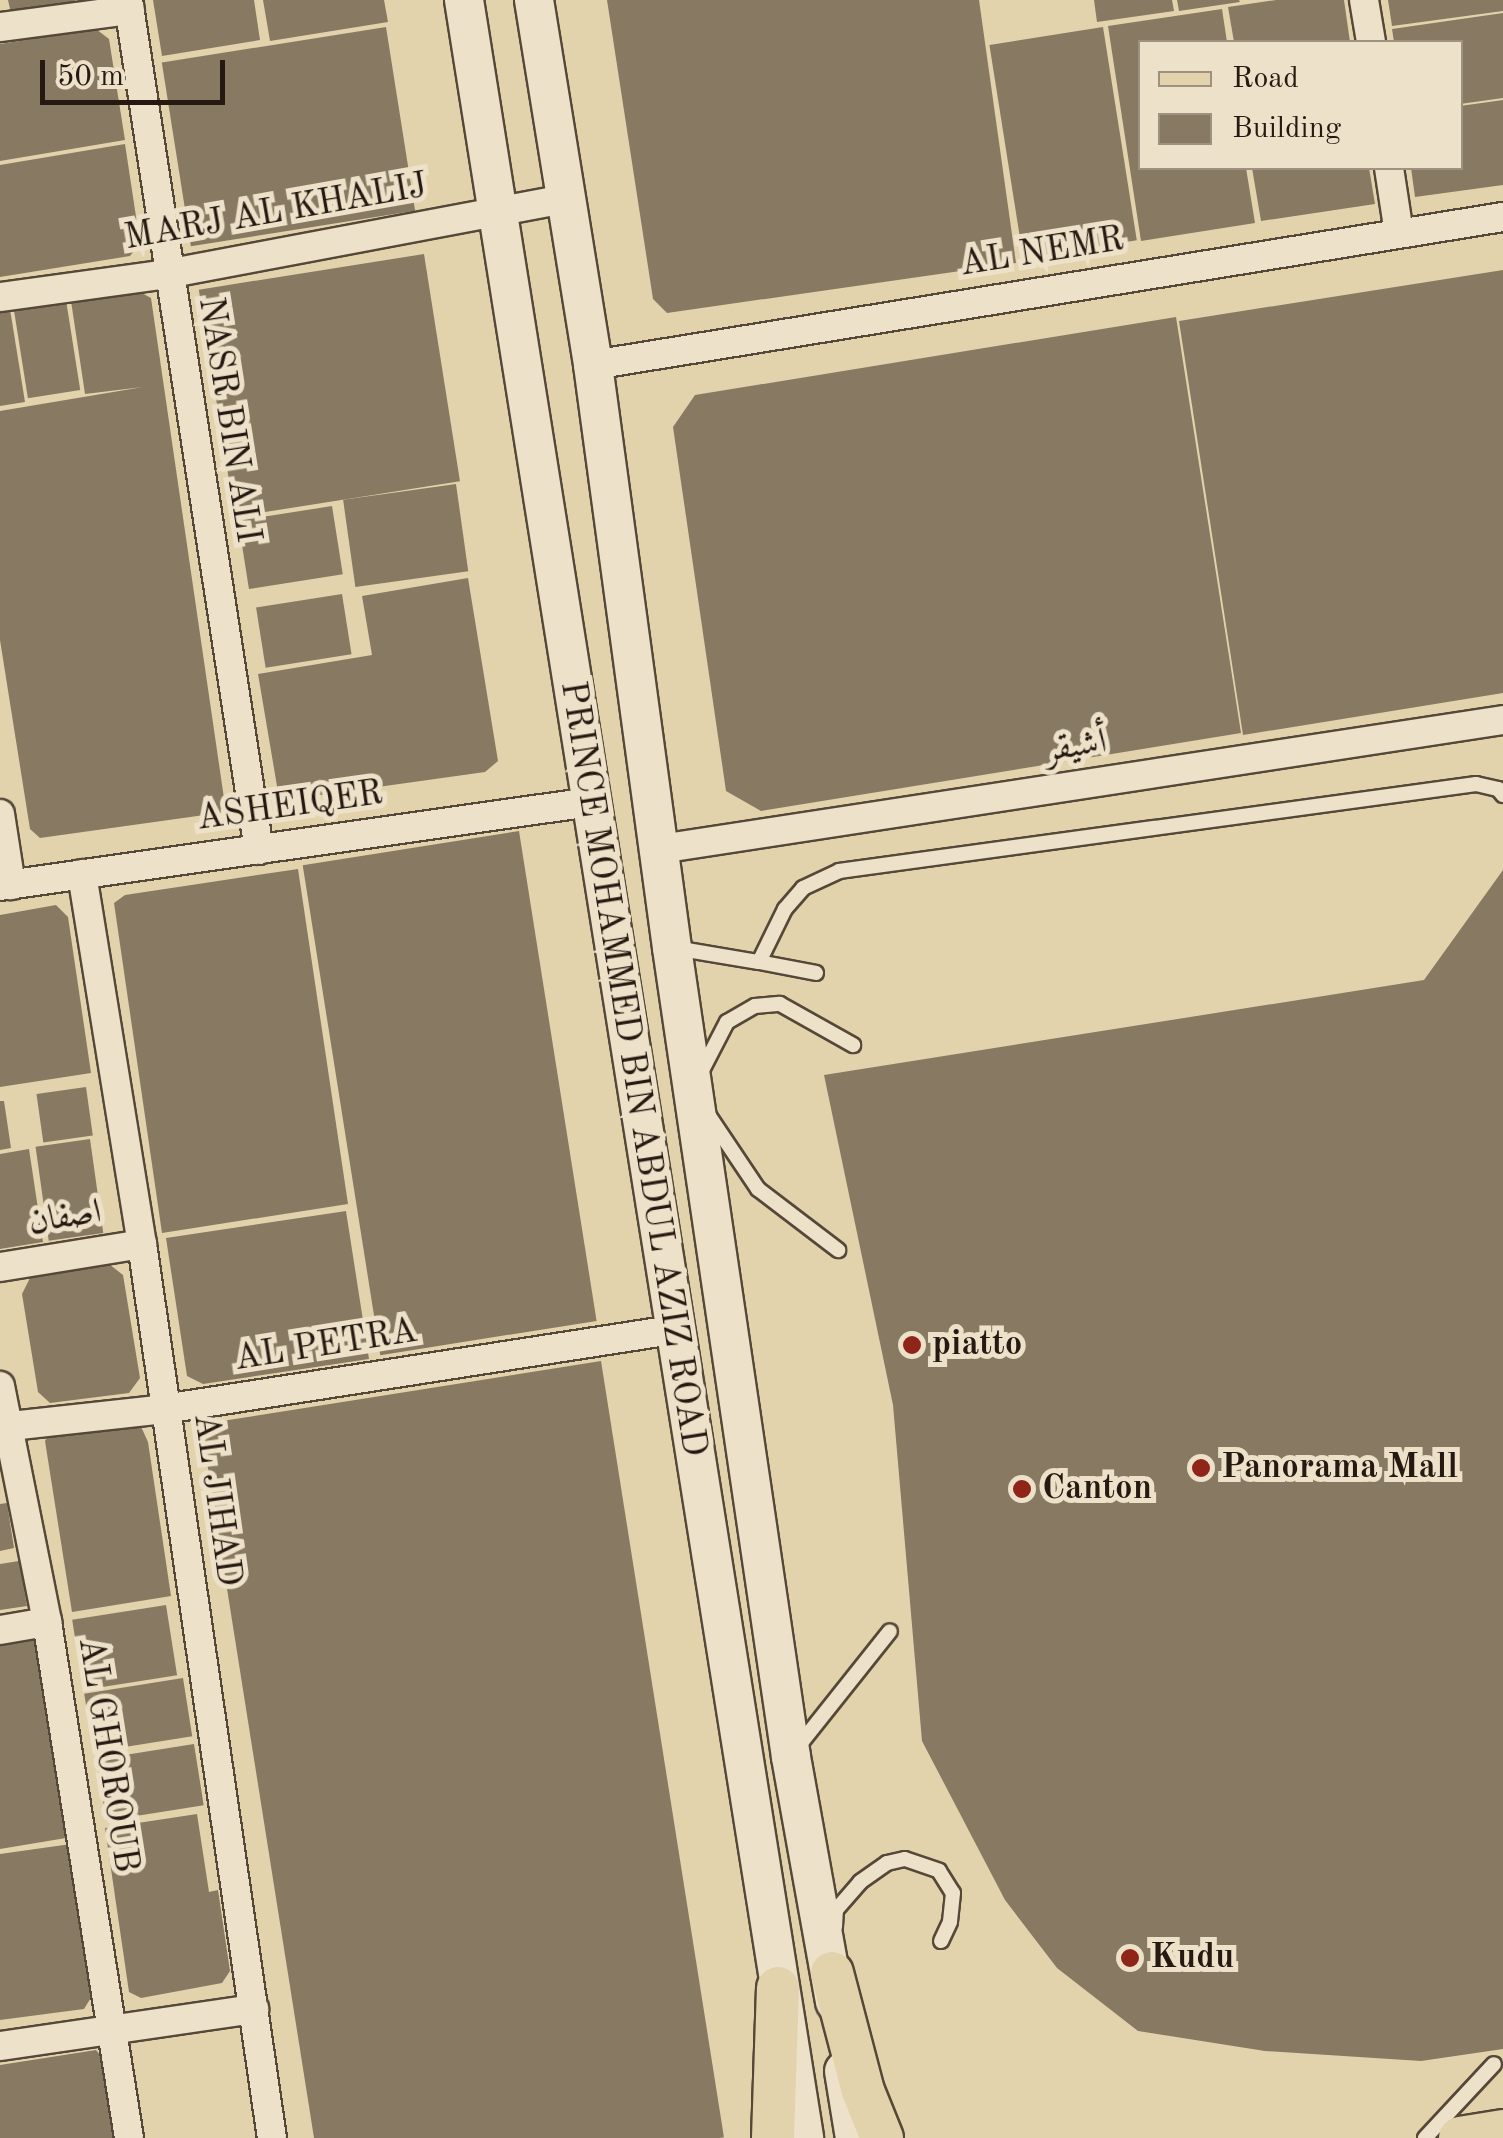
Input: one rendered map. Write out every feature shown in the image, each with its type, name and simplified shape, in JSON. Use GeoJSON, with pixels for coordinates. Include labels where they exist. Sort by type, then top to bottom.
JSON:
{"type":"FeatureCollection","features":[{"type":"Feature","properties":{"kind":"main road","name":"PRINCE MOHAMMED BIN ABDUL AZIZ ROAD"},"geometry":{"type":"LineString","coordinates":[[464,0],[672,1330],[804,2138]]}},
{"type":"Feature","properties":{"kind":"main road","name":"PRINCE MOHAMMED BIN ABDUL AZIZ ROAD"},"geometry":{"type":"LineString","coordinates":[[534,0],[593,365],[692,1089],[791,1756],[832,1973],[855,2138]]}},
{"type":"Feature","properties":{"kind":"main road"},"geometry":{"type":"LineString","coordinates":[[654,1211],[709,1201]]}},
{"type":"Feature","properties":{"kind":"main road"},"geometry":{"type":"LineString","coordinates":[[832,1973],[863,2091],[882,2138]]}},
{"type":"Feature","properties":{"kind":"main road"},"geometry":{"type":"LineString","coordinates":[[773,2138],[778,1988]]}},
{"type":"Feature","properties":{"kind":"main road"},"geometry":{"type":"LineString","coordinates":[[1460,2138],[1503,2131]]}},
{"type":"Feature","properties":{"kind":"street"},"geometry":{"type":"LineString","coordinates":[[1364,0],[1371,40]]}},
{"type":"Feature","properties":{"kind":"street"},"geometry":{"type":"LineString","coordinates":[[0,27],[129,5]]}},
{"type":"Feature","properties":{"kind":"street","name":"NASR BIN ALI"},"geometry":{"type":"LineString","coordinates":[[129,5],[167,274],[259,850]]}},
{"type":"Feature","properties":{"kind":"street"},"geometry":{"type":"LineString","coordinates":[[1390,170],[1399,233]]}},
{"type":"Feature","properties":{"kind":"street","name":"MARJ AL KHALIJ"},"geometry":{"type":"LineString","coordinates":[[0,296],[167,274],[564,199]]}},
{"type":"Feature","properties":{"kind":"street","name":"AL NEMR"},"geometry":{"type":"LineString","coordinates":[[593,365],[1503,218]]}},
{"type":"Feature","properties":{"kind":"street","name":"أشيقر"},"geometry":{"type":"LineString","coordinates":[[660,849],[1503,720]]}},
{"type":"Feature","properties":{"kind":"street","name":"ASHEIQER"},"geometry":{"type":"LineString","coordinates":[[6,886],[590,802]]}},
{"type":"Feature","properties":{"kind":"street"},"geometry":{"type":"LineString","coordinates":[[0,814],[6,886]]}},
{"type":"Feature","properties":{"kind":"street","name":"AL JIHAD"},"geometry":{"type":"LineString","coordinates":[[82,874],[142,1244],[272,2138]]}},
{"type":"Feature","properties":{"kind":"street","name":"اصفان"},"geometry":{"type":"LineString","coordinates":[[0,1267],[142,1244]]}},
{"type":"Feature","properties":{"kind":"street","name":"AL PETRA"},"geometry":{"type":"LineString","coordinates":[[5,1434],[672,1330]]}},
{"type":"Feature","properties":{"kind":"street","name":"AL GHOROUB"},"geometry":{"type":"LineString","coordinates":[[0,1386],[5,1434],[47,1622],[129,2138]]}},
{"type":"Feature","properties":{"kind":"street"},"geometry":{"type":"LineString","coordinates":[[0,1630],[47,1622]]}},
{"type":"Feature","properties":{"kind":"street"},"geometry":{"type":"LineString","coordinates":[[0,2046],[254,2009]]}},
{"type":"Feature","properties":{"kind":"lane"},"geometry":{"type":"LineString","coordinates":[[758,962],[785,910],[803,888],[840,871],[1476,784],[1498,789],[1503,795]]}},
{"type":"Feature","properties":{"kind":"lane"},"geometry":{"type":"LineString","coordinates":[[672,948],[816,974]]}},
{"type":"Feature","properties":{"kind":"lane"},"geometry":{"type":"LineString","coordinates":[[838,1250],[758,1189],[692,1089],[726,1022],[755,1006],[780,1004],[853,1045]]}},
{"type":"Feature","properties":{"kind":"lane"},"geometry":{"type":"LineString","coordinates":[[791,1756],[890,1632]]}},
{"type":"Feature","properties":{"kind":"lane"},"geometry":{"type":"LineString","coordinates":[[832,1973],[836,1910],[860,1882],[887,1863],[906,1859],[938,1870],[953,1893],[950,1922],[941,1941]]}},
{"type":"Feature","properties":{"kind":"lane"},"geometry":{"type":"LineString","coordinates":[[1424,2138],[1494,2064]]}},
{"type":"Feature","properties":{"kind":"building"},"geometry":{"type":"Polygon","coordinates":[[[8,0],[75,0],[76,2],[11,13],[8,0]]]}},
{"type":"Feature","properties":{"kind":"building"},"geometry":{"type":"Polygon","coordinates":[[[153,0],[254,0],[260,40],[162,56],[153,0]]]}},
{"type":"Feature","properties":{"kind":"building"},"geometry":{"type":"Polygon","coordinates":[[[263,0],[384,0],[388,22],[270,41],[263,0]]]}},
{"type":"Feature","properties":{"kind":"building"},"geometry":{"type":"Polygon","coordinates":[[[607,0],[979,0],[1016,263],[667,313],[653,299],[607,0]]]}},
{"type":"Feature","properties":{"kind":"building"},"geometry":{"type":"Polygon","coordinates":[[[1094,0],[1172,0],[1174,11],[1097,22],[1094,0]]]}},
{"type":"Feature","properties":{"kind":"building"},"geometry":{"type":"Polygon","coordinates":[[[1177,0],[1239,0],[1240,2],[1179,11],[1177,0]]]}},
{"type":"Feature","properties":{"kind":"building"},"geometry":{"type":"Polygon","coordinates":[[[1276,0],[1344,0],[1350,40],[1234,40],[1228,7],[1276,0]]]}},
{"type":"Feature","properties":{"kind":"building"},"geometry":{"type":"Polygon","coordinates":[[[1388,0],[1503,0],[1503,11],[1392,26],[1388,0]]]}},
{"type":"Feature","properties":{"kind":"building"},"geometry":{"type":"Polygon","coordinates":[[[1222,9],[1227,40],[1138,40],[1138,170],[1246,170],[1255,223],[1141,241],[1108,26],[1222,9]]]}},
{"type":"Feature","properties":{"kind":"building"},"geometry":{"type":"Polygon","coordinates":[[[1503,13],[1503,98],[1463,104],[1463,40],[1394,40],[1392,29],[1503,13]]]}},
{"type":"Feature","properties":{"kind":"building"},"geometry":{"type":"Polygon","coordinates":[[[386,27],[415,211],[191,246],[162,63],[386,27]]]}},
{"type":"Feature","properties":{"kind":"building"},"geometry":{"type":"Polygon","coordinates":[[[1103,27],[1137,240],[1023,258],[989,45],[1103,27]]]}},
{"type":"Feature","properties":{"kind":"building"},"geometry":{"type":"Polygon","coordinates":[[[96,29],[109,39],[125,140],[0,161],[0,44],[96,29]]]}},
{"type":"Feature","properties":{"kind":"building"},"geometry":{"type":"Polygon","coordinates":[[[1503,100],[1503,185],[1415,197],[1411,170],[1463,170],[1463,106],[1503,100]]]}},
{"type":"Feature","properties":{"kind":"building"},"geometry":{"type":"Polygon","coordinates":[[[125,144],[140,243],[130,256],[0,277],[0,165],[125,144]]]}},
{"type":"Feature","properties":{"kind":"building"},"geometry":{"type":"Polygon","coordinates":[[[1252,170],[1369,170],[1375,204],[1261,221],[1252,170]]]}},
{"type":"Feature","properties":{"kind":"building"},"geometry":{"type":"Polygon","coordinates":[[[424,254],[460,481],[235,517],[199,290],[424,254]]]}},
{"type":"Feature","properties":{"kind":"building"},"geometry":{"type":"Polygon","coordinates":[[[1503,270],[1503,693],[1243,735],[1179,321],[1503,270]]]}},
{"type":"Feature","properties":{"kind":"building"},"geometry":{"type":"Polygon","coordinates":[[[138,291],[151,298],[226,812],[40,838],[30,829],[0,640],[0,411],[143,387],[85,394],[71,301],[138,291]]]}},
{"type":"Feature","properties":{"kind":"building"},"geometry":{"type":"Polygon","coordinates":[[[66,300],[80,390],[28,398],[14,308],[66,300]]]}},
{"type":"Feature","properties":{"kind":"building"},"geometry":{"type":"Polygon","coordinates":[[[10,309],[25,402],[0,406],[0,310],[10,309]]]}},
{"type":"Feature","properties":{"kind":"building"},"geometry":{"type":"Polygon","coordinates":[[[1176,317],[1241,733],[761,811],[726,791],[673,427],[695,395],[1176,317]]]}},
{"type":"Feature","properties":{"kind":"building"},"geometry":{"type":"Polygon","coordinates":[[[456,484],[468,571],[355,587],[343,500],[456,484]]]}},
{"type":"Feature","properties":{"kind":"building"},"geometry":{"type":"Polygon","coordinates":[[[332,506],[343,574],[249,589],[238,521],[332,506]]]}},
{"type":"Feature","properties":{"kind":"building"},"geometry":{"type":"Polygon","coordinates":[[[468,578],[498,761],[485,772],[292,799],[278,792],[258,674],[372,655],[362,596],[468,578]]]}},
{"type":"Feature","properties":{"kind":"building"},"geometry":{"type":"Polygon","coordinates":[[[342,594],[352,654],[266,668],[256,608],[342,594]]]}},
{"type":"Feature","properties":{"kind":"building"},"geometry":{"type":"Polygon","coordinates":[[[519,831],[597,1321],[380,1355],[303,865],[519,831]]]}},
{"type":"Feature","properties":{"kind":"building"},"geometry":{"type":"Polygon","coordinates":[[[298,869],[348,1204],[162,1233],[114,903],[125,895],[298,869]]]}},
{"type":"Feature","properties":{"kind":"building","name":"Panorama Mall"},"geometry":{"type":"Polygon","coordinates":[[[1503,870],[1503,2049],[1421,2061],[1265,2051],[1138,2031],[1057,1968],[1005,1900],[922,1741],[893,1405],[824,1075],[1424,980],[1503,870]]]}},
{"type":"Feature","properties":{"kind":"building"},"geometry":{"type":"Polygon","coordinates":[[[56,905],[68,917],[91,1073],[0,1087],[0,915],[56,905]]]}},
{"type":"Feature","properties":{"kind":"building"},"geometry":{"type":"Polygon","coordinates":[[[86,1087],[93,1136],[43,1142],[36,1094],[86,1087]]]}},
{"type":"Feature","properties":{"kind":"building"},"geometry":{"type":"Polygon","coordinates":[[[0,1101],[4,1101],[11,1148],[0,1150],[0,1101]]]}},
{"type":"Feature","properties":{"kind":"building"},"geometry":{"type":"Polygon","coordinates":[[[90,1139],[103,1233],[49,1241],[36,1147],[90,1139]]]}},
{"type":"Feature","properties":{"kind":"building"},"geometry":{"type":"Polygon","coordinates":[[[29,1149],[43,1242],[0,1249],[0,1154],[29,1149]]]}},
{"type":"Feature","properties":{"kind":"building"},"geometry":{"type":"Polygon","coordinates":[[[346,1211],[369,1359],[203,1384],[187,1376],[166,1238],[346,1211]]]}},
{"type":"Feature","properties":{"kind":"building"},"geometry":{"type":"Polygon","coordinates":[[[109,1264],[123,1275],[140,1378],[129,1393],[50,1403],[38,1392],[22,1294],[32,1274],[109,1264]]]}},
{"type":"Feature","properties":{"kind":"building"},"geometry":{"type":"Polygon","coordinates":[[[601,1361],[724,2137],[314,2138],[201,1424],[601,1361]]]}},
{"type":"Feature","properties":{"kind":"building"},"geometry":{"type":"Polygon","coordinates":[[[138,1420],[148,1442],[171,1596],[72,1612],[45,1441],[53,1429],[138,1420]]]}},
{"type":"Feature","properties":{"kind":"building"},"geometry":{"type":"Polygon","coordinates":[[[7,1503],[14,1548],[0,1551],[0,1504],[7,1503]]]}},
{"type":"Feature","properties":{"kind":"building"},"geometry":{"type":"Polygon","coordinates":[[[19,1561],[27,1606],[0,1610],[0,1564],[19,1561]]]}},
{"type":"Feature","properties":{"kind":"building"},"geometry":{"type":"Polygon","coordinates":[[[166,1605],[177,1675],[83,1690],[72,1620],[166,1605]]]}},
{"type":"Feature","properties":{"kind":"building"},"geometry":{"type":"Polygon","coordinates":[[[42,1638],[72,1837],[0,1849],[0,1645],[42,1638]]]}},
{"type":"Feature","properties":{"kind":"building"},"geometry":{"type":"Polygon","coordinates":[[[183,1678],[192,1736],[93,1752],[84,1694],[183,1678]]]}},
{"type":"Feature","properties":{"kind":"building"},"geometry":{"type":"Polygon","coordinates":[[[194,1744],[204,1805],[106,1821],[96,1759],[194,1744]]]}},
{"type":"Feature","properties":{"kind":"building"},"geometry":{"type":"Polygon","coordinates":[[[197,1814],[209,1892],[218,1890],[230,1971],[222,1983],[141,1998],[129,1992],[105,1828],[197,1814]]]}},
{"type":"Feature","properties":{"kind":"building"},"geometry":{"type":"Polygon","coordinates":[[[71,1844],[92,1996],[84,2009],[0,2020],[0,1854],[71,1844]]]}},
{"type":"Feature","properties":{"kind":"building"},"geometry":{"type":"Polygon","coordinates":[[[96,2050],[106,2062],[117,2138],[0,2138],[0,2065],[96,2050]]]}},
{"type":"Feature","properties":{"kind":"place","name":"piatto"},"geometry":{"type":"Point","coordinates":[912,1345]}},
{"type":"Feature","properties":{"kind":"place","name":"Panorama Mall"},"geometry":{"type":"Point","coordinates":[1201,1468]}},
{"type":"Feature","properties":{"kind":"place","name":"Canton"},"geometry":{"type":"Point","coordinates":[1022,1489]}},
{"type":"Feature","properties":{"kind":"place","name":"Kudu"},"geometry":{"type":"Point","coordinates":[1130,1958]}}]}
